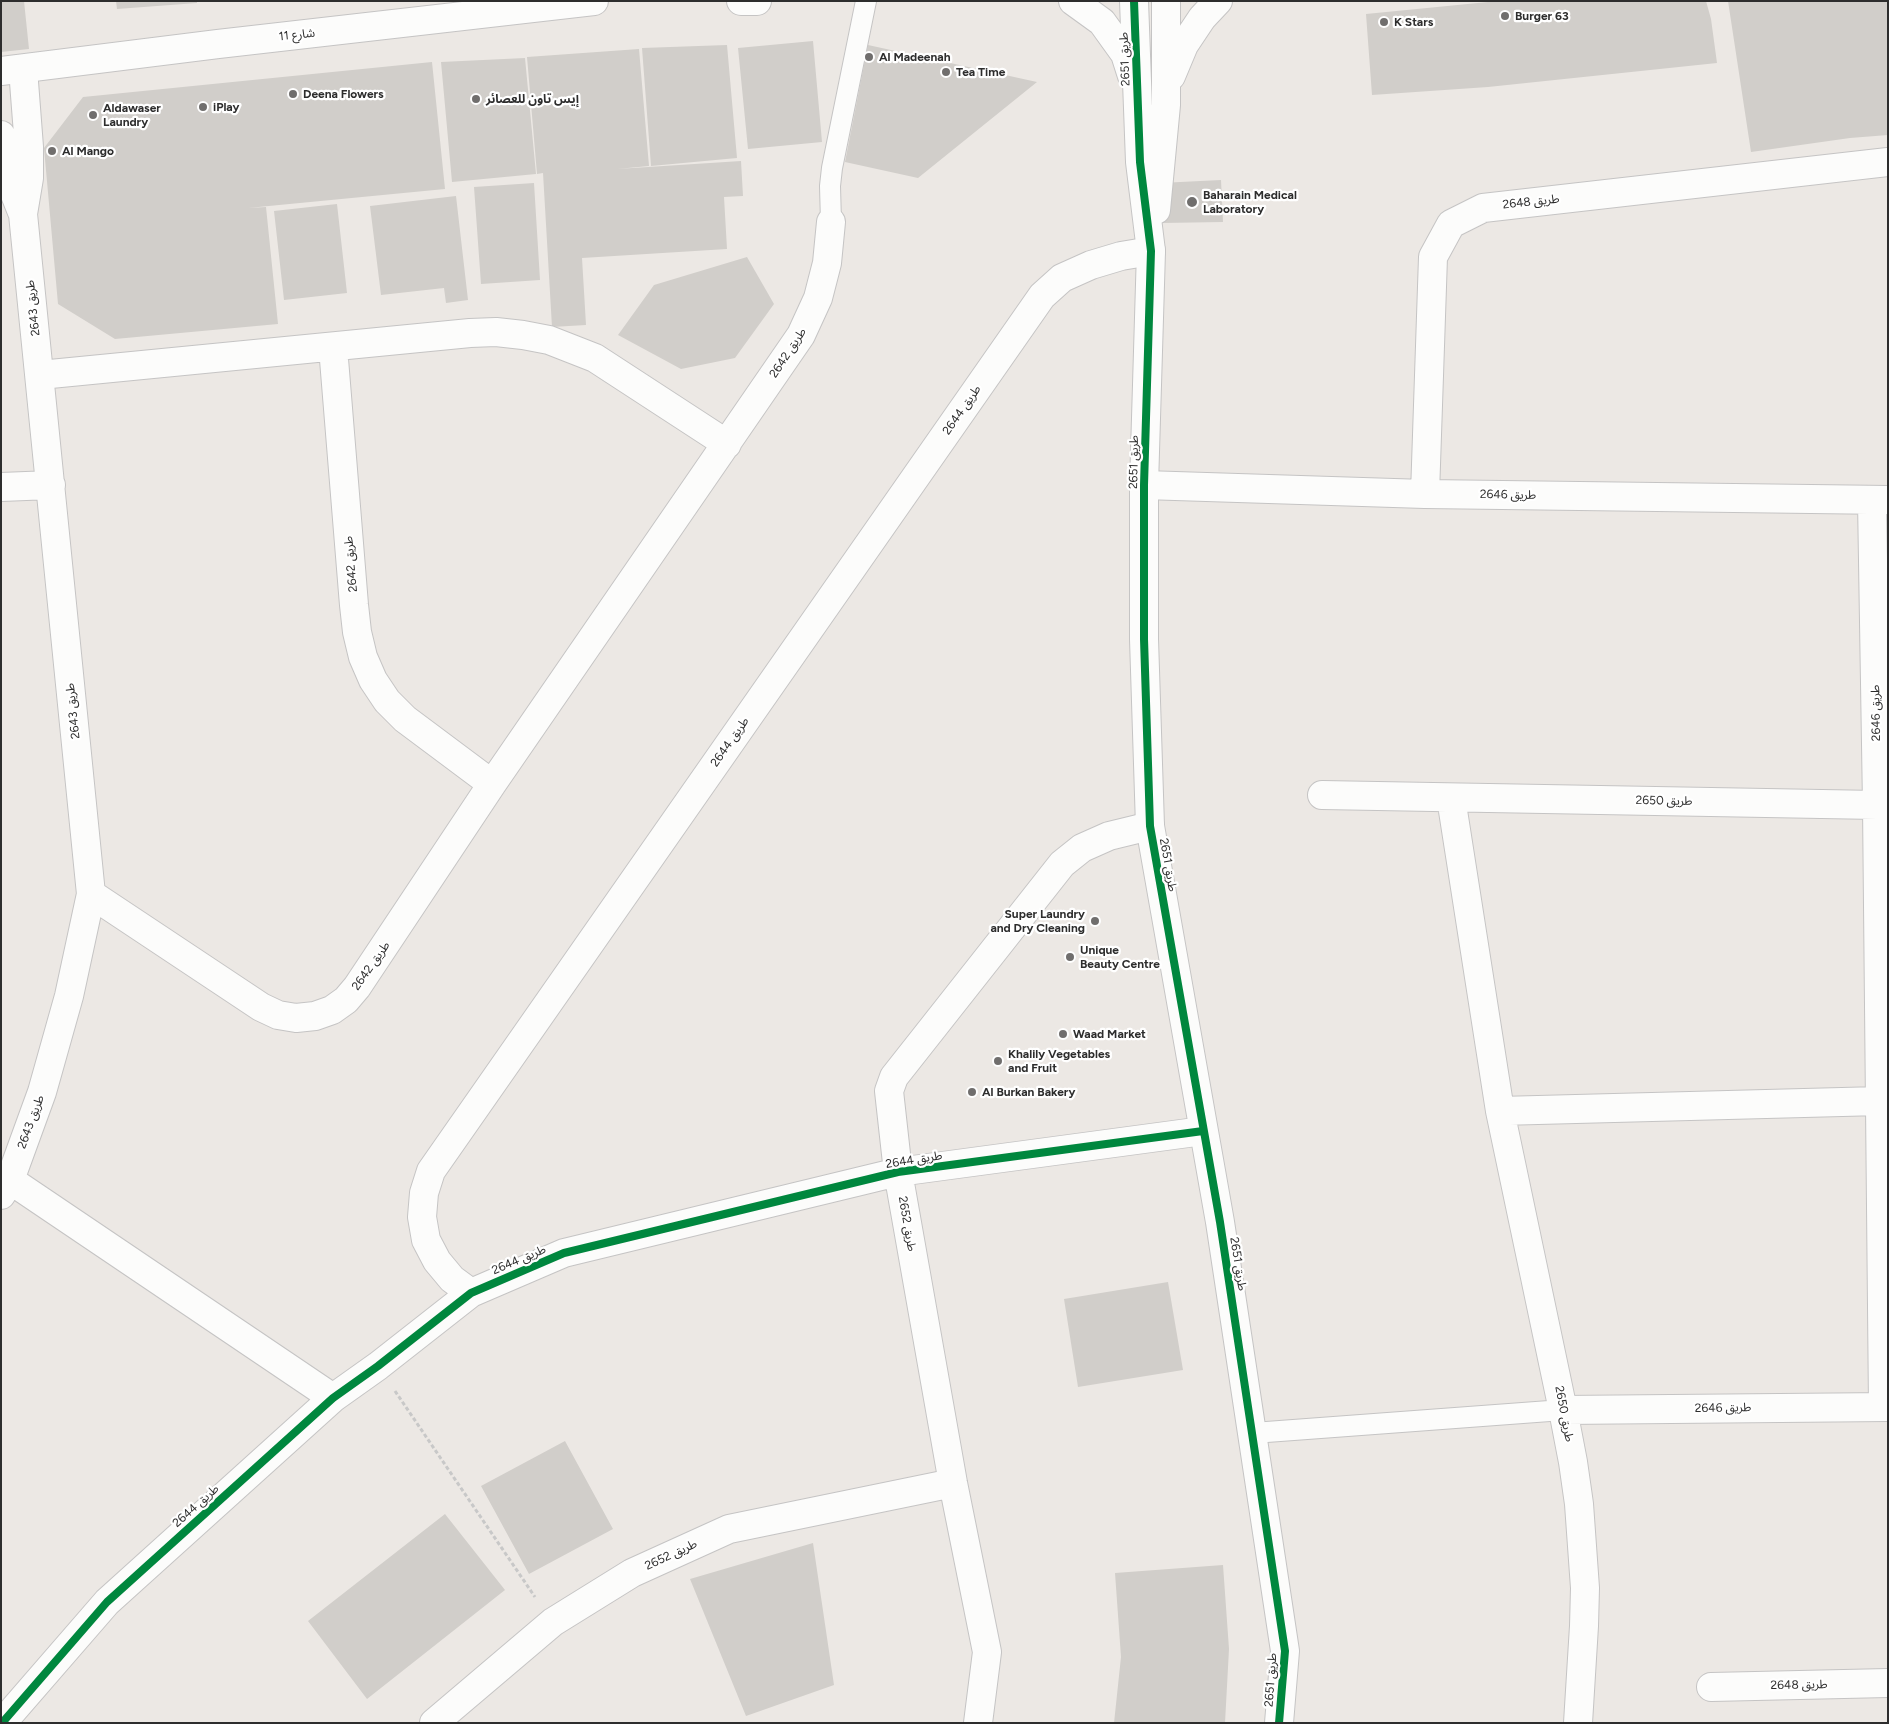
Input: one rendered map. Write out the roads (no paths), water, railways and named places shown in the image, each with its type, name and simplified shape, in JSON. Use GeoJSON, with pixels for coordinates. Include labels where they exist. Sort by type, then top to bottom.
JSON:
{"type":"FeatureCollection","features":[{"type":"Feature","properties":{"kind":"street","name":"شارع 11"},"geometry":{"type":"LineString","coordinates":[[12,70],[218,44],[594,1]]}},
{"type":"Feature","properties":{"kind":"street"},"geometry":{"type":"LineString","coordinates":[[741,1],[757,1]]}},
{"type":"Feature","properties":{"kind":"street"},"geometry":{"type":"LineString","coordinates":[[1073,1],[1102,22],[1125,54],[1138,92]]}},
{"type":"Feature","properties":{"kind":"street","name":"طريق 2651"},"geometry":{"type":"LineString","coordinates":[[1134,1],[1140,162],[1150,251],[1144,485],[1144,639],[1150,826],[1220,1222],[1285,1651],[1279,1723]]}},
{"type":"Feature","properties":{"kind":"street"},"geometry":{"type":"LineString","coordinates":[[1150,251],[1162,156],[1166,105],[1166,1]]}},
{"type":"Feature","properties":{"kind":"street"},"geometry":{"type":"LineString","coordinates":[[1166,105],[1171,74],[1184,45],[1202,18],[1218,1]]}},
{"type":"Feature","properties":{"kind":"street","name":"طريق 2643"},"geometry":{"type":"LineString","coordinates":[[6,1187],[42,1092],[69,996],[91,894],[23,214],[29,178],[29,147],[12,70]]}},
{"type":"Feature","properties":{"kind":"street","name":"طريق 2643"},"geometry":{"type":"LineString","coordinates":[[1,135],[10,182],[23,214]]}},
{"type":"Feature","properties":{"kind":"street","name":"طريق 2648"},"geometry":{"type":"LineString","coordinates":[[1425,494],[1433,257],[1451,224],[1483,208],[1888,162]]}},
{"type":"Feature","properties":{"kind":"street","name":"طريق 2642"},"geometry":{"type":"LineString","coordinates":[[91,894],[261,1007],[278,1015],[296,1018],[315,1016],[339,1005],[357,987],[492,784],[801,335],[818,298],[827,263],[831,222]]}},
{"type":"Feature","properties":{"kind":"street","name":"طريق 2644"},"geometry":{"type":"LineString","coordinates":[[471,1293],[452,1280],[437,1261],[426,1240],[422,1217],[424,1193],[431,1171],[1042,296],[1062,278],[1091,265],[1121,256],[1150,251]]}},
{"type":"Feature","properties":{"kind":"street"},"geometry":{"type":"LineString","coordinates":[[40,375],[470,333],[514,334],[549,340],[595,358],[727,444]]}},
{"type":"Feature","properties":{"kind":"street","name":"طريق 2642"},"geometry":{"type":"LineString","coordinates":[[333,347],[354,605],[357,632],[363,657],[373,680],[387,701],[405,719],[492,784]]}},
{"type":"Feature","properties":{"kind":"street"},"geometry":{"type":"LineString","coordinates":[[1,487],[51,485]]}},
{"type":"Feature","properties":{"kind":"street","name":"طريق 2646"},"geometry":{"type":"LineString","coordinates":[[1144,485],[1425,494],[1880,500],[1877,805],[1885,1407],[1563,1410]]}},
{"type":"Feature","properties":{"kind":"street","name":"طريق 2650"},"geometry":{"type":"LineString","coordinates":[[1322,796],[1877,805]]}},
{"type":"Feature","properties":{"kind":"street","name":"طريق 2650"},"geometry":{"type":"LineString","coordinates":[[1451,798],[1500,1111],[1563,1410],[1578,1496],[1584,1561],[1584,1626],[1578,1723]]}},
{"type":"Feature","properties":{"kind":"street","name":"طريق 2644"},"geometry":{"type":"LineString","coordinates":[[898,1172],[889,1091],[894,1077],[1062,864],[1082,848],[1109,836],[1150,826]]}},
{"type":"Feature","properties":{"kind":"street"},"geometry":{"type":"LineString","coordinates":[[1500,1111],[1880,1101]]}},
{"type":"Feature","properties":{"kind":"street","name":"طريق 2644"},"geometry":{"type":"LineString","coordinates":[[2,1723],[107,1602],[333,1398],[378,1366],[471,1293],[564,1253],[898,1172],[1203,1131]]}},
{"type":"Feature","properties":{"kind":"street","name":"طريق 2652"},"geometry":{"type":"LineString","coordinates":[[898,1172],[953,1483],[987,1652],[978,1723]]}},
{"type":"Feature","properties":{"kind":"street"},"geometry":{"type":"LineString","coordinates":[[6,1187],[333,1398]]}},
{"type":"Feature","properties":{"kind":"street","name":"طريق 2652"},"geometry":{"type":"LineString","coordinates":[[434,1723],[553,1622],[632,1573],[729,1529],[953,1483]]}},
{"type":"Feature","properties":{"kind":"street","name":"طريق 2648"},"geometry":{"type":"LineString","coordinates":[[1711,1687],[1888,1683]]}},
{"type":"Feature","properties":{"kind":"lane"},"geometry":{"type":"LineString","coordinates":[[831,222],[830,186],[832,168],[866,1]]}},
{"type":"Feature","properties":{"kind":"lane"},"geometry":{"type":"LineString","coordinates":[[1253,1433],[1563,1410]]}},
{"type":"Feature","properties":{"kind":"place","name":"Burger 63"},"geometry":{"type":"Point","coordinates":[1505,16]}},
{"type":"Feature","properties":{"kind":"place","name":"K Stars"},"geometry":{"type":"Point","coordinates":[1384,22]}},
{"type":"Feature","properties":{"kind":"place","name":"Al Madeenah"},"geometry":{"type":"Point","coordinates":[869,57]}},
{"type":"Feature","properties":{"kind":"place","name":"Tea Time"},"geometry":{"type":"Point","coordinates":[946,72]}},
{"type":"Feature","properties":{"kind":"place","name":"Deena Flowers"},"geometry":{"type":"Point","coordinates":[293,94]}},
{"type":"Feature","properties":{"kind":"place","name":"إيس تاون للعصائر"},"geometry":{"type":"Point","coordinates":[476,99]}},
{"type":"Feature","properties":{"kind":"place","name":"iPlay"},"geometry":{"type":"Point","coordinates":[203,107]}},
{"type":"Feature","properties":{"kind":"place","name":"Aldawaser Laundry"},"geometry":{"type":"Point","coordinates":[93,115]}},
{"type":"Feature","properties":{"kind":"place","name":"Al Mango"},"geometry":{"type":"Point","coordinates":[52,151]}},
{"type":"Feature","properties":{"kind":"place","name":"Baharain Medical Laboratory"},"geometry":{"type":"Point","coordinates":[1192,202]}},
{"type":"Feature","properties":{"kind":"place","name":"Super Laundry and Dry Cleaning"},"geometry":{"type":"Point","coordinates":[1095,921]}},
{"type":"Feature","properties":{"kind":"place","name":"Unique Beauty Centre"},"geometry":{"type":"Point","coordinates":[1070,957]}},
{"type":"Feature","properties":{"kind":"place","name":"Waad Market"},"geometry":{"type":"Point","coordinates":[1063,1034]}},
{"type":"Feature","properties":{"kind":"place","name":"Khalily Vegetables and Fruit"},"geometry":{"type":"Point","coordinates":[998,1061]}},
{"type":"Feature","properties":{"kind":"place","name":"Al Burkan Bakery"},"geometry":{"type":"Point","coordinates":[972,1092]}}]}
